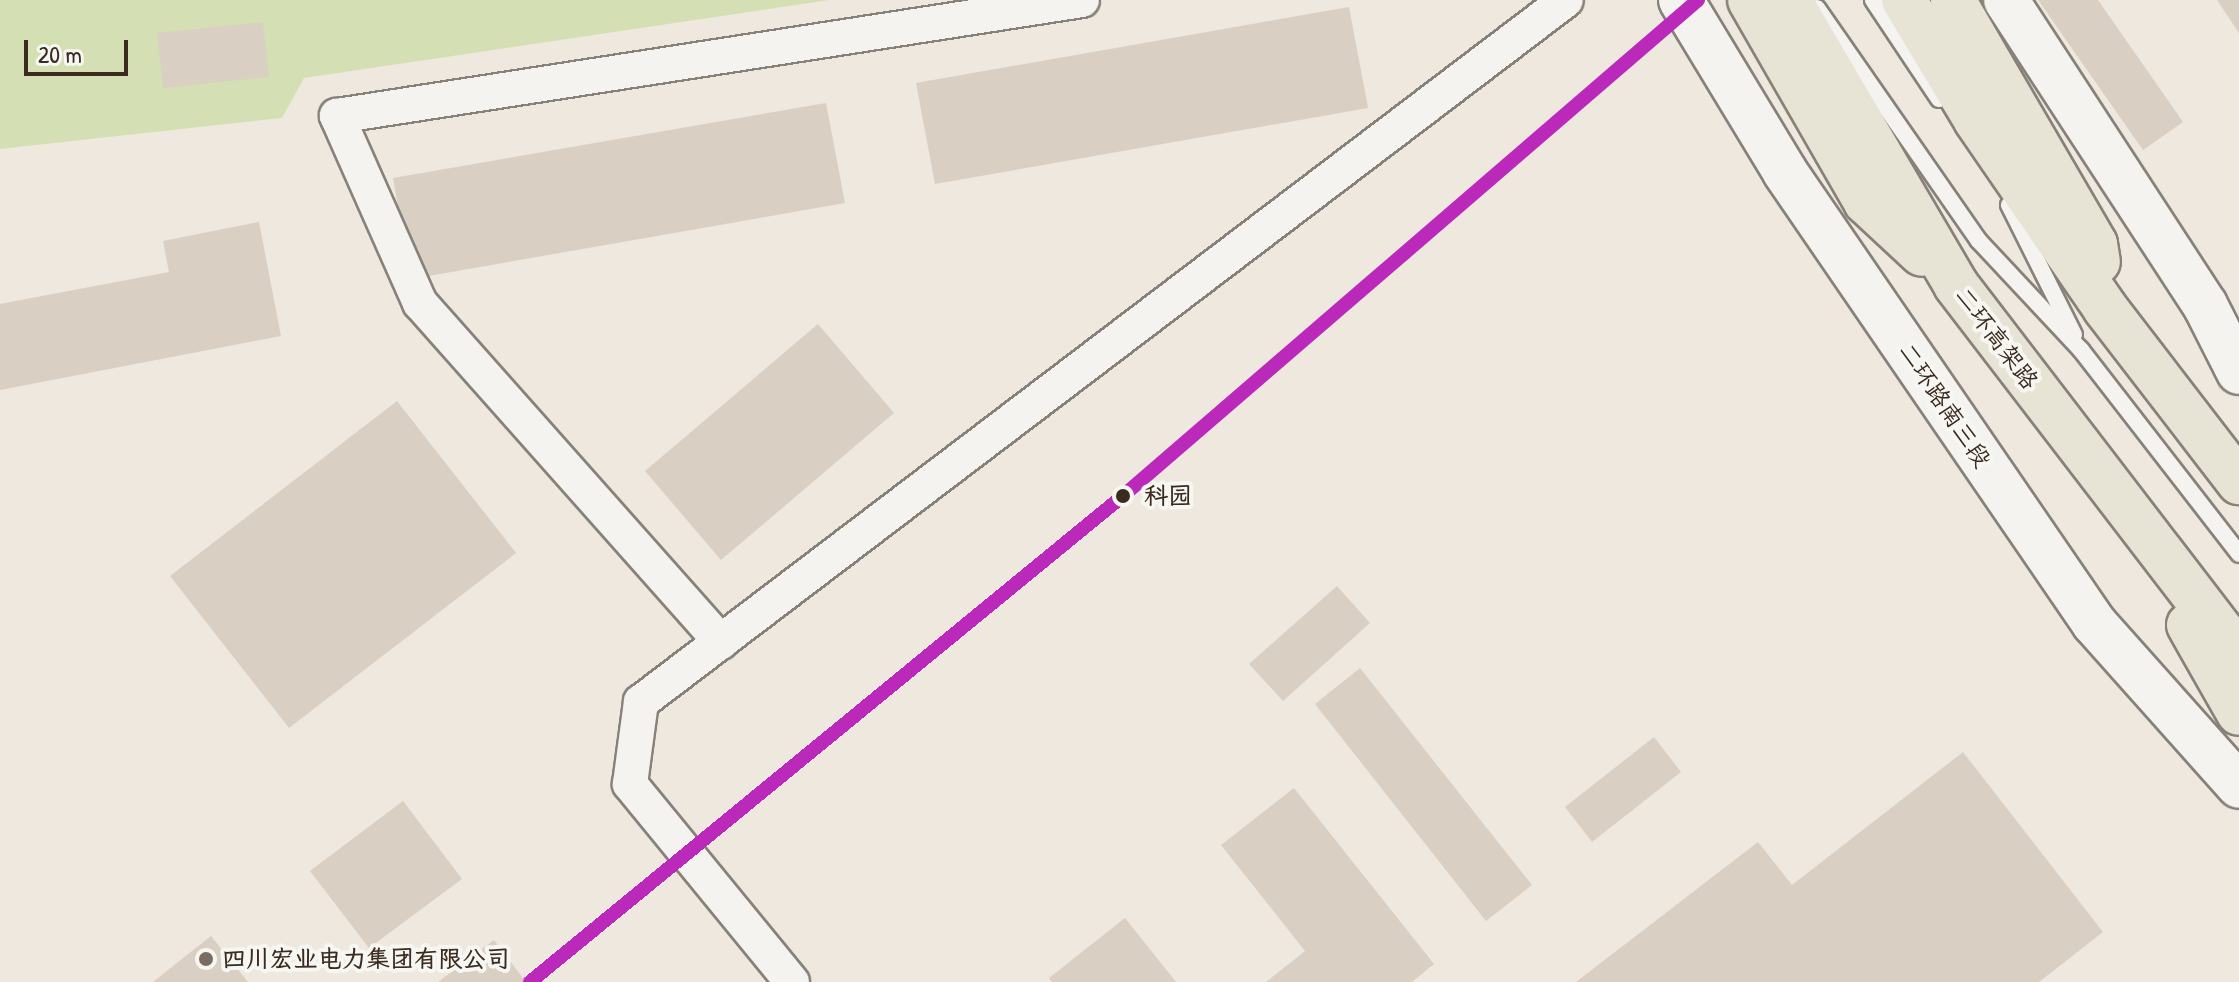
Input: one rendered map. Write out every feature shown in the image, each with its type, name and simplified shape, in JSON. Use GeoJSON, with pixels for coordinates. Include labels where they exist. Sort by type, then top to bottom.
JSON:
{"type":"FeatureCollection","features":[{"type":"Feature","properties":{"kind":"highway"},"geometry":{"type":"LineString","coordinates":[[1750,0],[1866,202],[1956,285]]}},
{"type":"Feature","properties":{"kind":"highway","name":"二环高架路"},"geometry":{"type":"LineString","coordinates":[[1789,0],[1956,285],[2239,654]]}},
{"type":"Feature","properties":{"kind":"highway"},"geometry":{"type":"LineString","coordinates":[[1904,0],[1976,120],[2105,308],[2239,482]]}},
{"type":"Feature","properties":{"kind":"highway"},"geometry":{"type":"LineString","coordinates":[[1953,0],[2095,244],[2105,308]]}},
{"type":"Feature","properties":{"kind":"highway"},"geometry":{"type":"LineString","coordinates":[[2124,507],[2239,713]]}},
{"type":"Feature","properties":{"kind":"main road","name":"二环路南三段"},"geometry":{"type":"LineString","coordinates":[[1681,0],[1785,172],[2094,623],[2239,786]]}},
{"type":"Feature","properties":{"kind":"main road"},"geometry":{"type":"LineString","coordinates":[[2006,0],[2205,305],[2239,372]]}},
{"type":"Feature","properties":{"kind":"street"},"geometry":{"type":"LineString","coordinates":[[721,642],[420,303],[337,116],[1082,0]]}},
{"type":"Feature","properties":{"kind":"street"},"geometry":{"type":"LineString","coordinates":[[792,982],[630,784],[641,702],[1566,0]]}},
{"type":"Feature","properties":{"kind":"lane"},"geometry":{"type":"LineString","coordinates":[[1811,0],[1979,241],[2081,350],[2239,554]]}},
{"type":"Feature","properties":{"kind":"lane"},"geometry":{"type":"LineString","coordinates":[[1873,0],[1950,116]]}},
{"type":"Feature","properties":{"kind":"lane"},"geometry":{"type":"LineString","coordinates":[[2001,193],[2018,219],[2081,350]]}},
{"type":"Feature","properties":{"kind":"green space"},"geometry":{"type":"Polygon","coordinates":[[[0,0],[829,0],[304,78],[282,118],[0,149],[0,0]]]}},
{"type":"Feature","properties":{"kind":"building"},"geometry":{"type":"Polygon","coordinates":[[[2038,0],[2098,0],[2183,122],[2143,150],[2038,0]]]}},
{"type":"Feature","properties":{"kind":"building"},"geometry":{"type":"Polygon","coordinates":[[[2217,0],[2239,0],[2239,33],[2217,0]]]}},
{"type":"Feature","properties":{"kind":"building"},"geometry":{"type":"Polygon","coordinates":[[[1349,7],[1368,108],[935,184],[916,83],[1349,7]]]}},
{"type":"Feature","properties":{"kind":"building"},"geometry":{"type":"Polygon","coordinates":[[[263,22],[269,77],[163,88],[157,33],[263,22]]]}},
{"type":"Feature","properties":{"kind":"building"},"geometry":{"type":"Polygon","coordinates":[[[826,103],[845,203],[411,279],[393,178],[826,103]]]}},
{"type":"Feature","properties":{"kind":"building"},"geometry":{"type":"Polygon","coordinates":[[[259,222],[281,336],[0,390],[0,304],[169,272],[163,241],[259,222]]]}},
{"type":"Feature","properties":{"kind":"building"},"geometry":{"type":"Polygon","coordinates":[[[818,324],[894,413],[721,560],[645,471],[818,324]]]}},
{"type":"Feature","properties":{"kind":"building"},"geometry":{"type":"Polygon","coordinates":[[[397,401],[516,553],[289,728],[170,576],[397,401]]]}},
{"type":"Feature","properties":{"kind":"building"},"geometry":{"type":"Polygon","coordinates":[[[1337,586],[1370,623],[1283,701],[1249,664],[1337,586]]]}},
{"type":"Feature","properties":{"kind":"building"},"geometry":{"type":"Polygon","coordinates":[[[1360,668],[1532,885],[1486,921],[1315,704],[1360,668]]]}},
{"type":"Feature","properties":{"kind":"building"},"geometry":{"type":"Polygon","coordinates":[[[1654,737],[1681,772],[1592,842],[1565,807],[1654,737]]]}},
{"type":"Feature","properties":{"kind":"building"},"geometry":{"type":"Polygon","coordinates":[[[1963,752],[2103,932],[2039,982],[1576,982],[1758,842],[1792,885],[1963,752]]]}},
{"type":"Feature","properties":{"kind":"building"},"geometry":{"type":"Polygon","coordinates":[[[1294,788],[1434,964],[1412,982],[1266,982],[1305,951],[1221,845],[1294,788]]]}},
{"type":"Feature","properties":{"kind":"building"},"geometry":{"type":"Polygon","coordinates":[[[403,801],[462,879],[369,948],[310,871],[403,801]]]}},
{"type":"Feature","properties":{"kind":"building"},"geometry":{"type":"Polygon","coordinates":[[[1125,918],[1176,982],[1052,982],[1049,978],[1125,918]]]}},
{"type":"Feature","properties":{"kind":"building","name":"四川宏业电力集团有限公司"},"geometry":{"type":"Polygon","coordinates":[[[211,936],[248,982],[153,982],[211,936]]]}},
{"type":"Feature","properties":{"kind":"building"},"geometry":{"type":"Polygon","coordinates":[[[494,940],[526,982],[438,982],[494,940]]]}},
{"type":"Feature","properties":{"kind":"transit line"},"geometry":{"type":"LineString","coordinates":[[530,982],[1124,495],[1698,0]]}},
{"type":"Feature","properties":{"kind":"place","name":"科园"},"geometry":{"type":"Point","coordinates":[1123,496]}},
{"type":"Feature","properties":{"kind":"place","name":"四川宏业电力集团有限公司"},"geometry":{"type":"Point","coordinates":[206,959]}}]}
